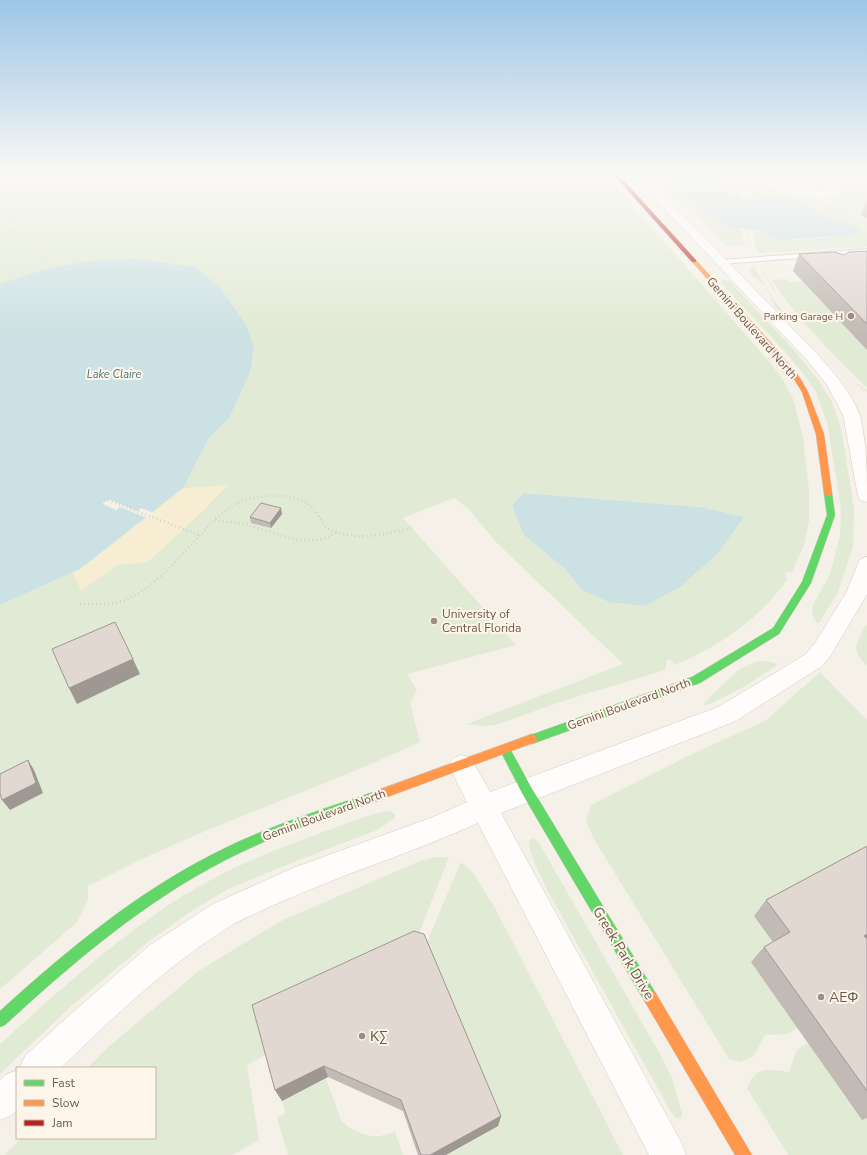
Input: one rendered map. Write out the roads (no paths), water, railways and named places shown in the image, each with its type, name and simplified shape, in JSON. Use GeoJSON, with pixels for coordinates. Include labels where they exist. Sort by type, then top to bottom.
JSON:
{"type":"FeatureCollection","features":[{"type":"Feature","properties":{"kind":"street","name":"Gemini Boulevard North"},"geometry":{"type":"LineString","coordinates":[[0,1020],[64,962],[163,890],[209,862],[260,838],[696,680],[776,630],[806,583],[832,515],[820,434],[805,392],[799,381],[769,344],[663,227]]}},
{"type":"Feature","properties":{"kind":"street","name":"Gemini Boulevard North"},"geometry":{"type":"LineString","coordinates":[[687,227],[834,383],[851,415],[866,485]]}},
{"type":"Feature","properties":{"kind":"street"},"geometry":{"type":"LineString","coordinates":[[696,264],[720,262]]}},
{"type":"Feature","properties":{"kind":"street"},"geometry":{"type":"LineString","coordinates":[[38,1067],[84,1023],[162,956],[224,914],[293,882],[440,827],[484,807],[727,714],[814,660],[824,649],[856,594],[867,564]]}},
{"type":"Feature","properties":{"kind":"street","name":"Greek Park Drive"},"geometry":{"type":"LineString","coordinates":[[506,750],[527,791],[744,1155]]}},
{"type":"Feature","properties":{"kind":"street"},"geometry":{"type":"LineString","coordinates":[[462,766],[668,1155]]}},
{"type":"Feature","properties":{"kind":"street"},"geometry":{"type":"LineString","coordinates":[[0,1103],[16,1088]]}},
{"type":"Feature","properties":{"kind":"lane"},"geometry":{"type":"LineString","coordinates":[[720,262],[756,258],[867,251]]}},
{"type":"Feature","properties":{"kind":"lane"},"geometry":{"type":"LineString","coordinates":[[756,258],[767,264],[816,262]]}},
{"type":"Feature","properties":{"kind":"water"},"geometry":{"type":"Polygon","coordinates":[[[733,227],[855,227],[858,228],[859,231],[853,235],[780,240],[757,230],[733,227]]]}},
{"type":"Feature","properties":{"kind":"water","name":"Lake Claire"},"geometry":{"type":"Polygon","coordinates":[[[136,259],[196,267],[222,290],[246,324],[254,348],[250,372],[229,418],[209,438],[183,488],[80,569],[0,605],[0,284],[49,268],[89,261],[136,259]]]}},
{"type":"Feature","properties":{"kind":"water"},"geometry":{"type":"Polygon","coordinates":[[[523,493],[700,507],[744,517],[718,553],[681,586],[645,606],[609,602],[582,590],[565,569],[524,535],[512,506],[523,493]]]}},
{"type":"Feature","properties":{"kind":"place","name":"Parking Garage H"},"geometry":{"type":"Point","coordinates":[851,316]}},
{"type":"Feature","properties":{"kind":"place","name":"University of Central Florida"},"geometry":{"type":"Point","coordinates":[434,621]}},
{"type":"Feature","properties":{"kind":"place","name":"AEΦ"},"geometry":{"type":"Point","coordinates":[821,997]}},
{"type":"Feature","properties":{"kind":"place","name":"ΚΣ"},"geometry":{"type":"Point","coordinates":[362,1036]}}]}
